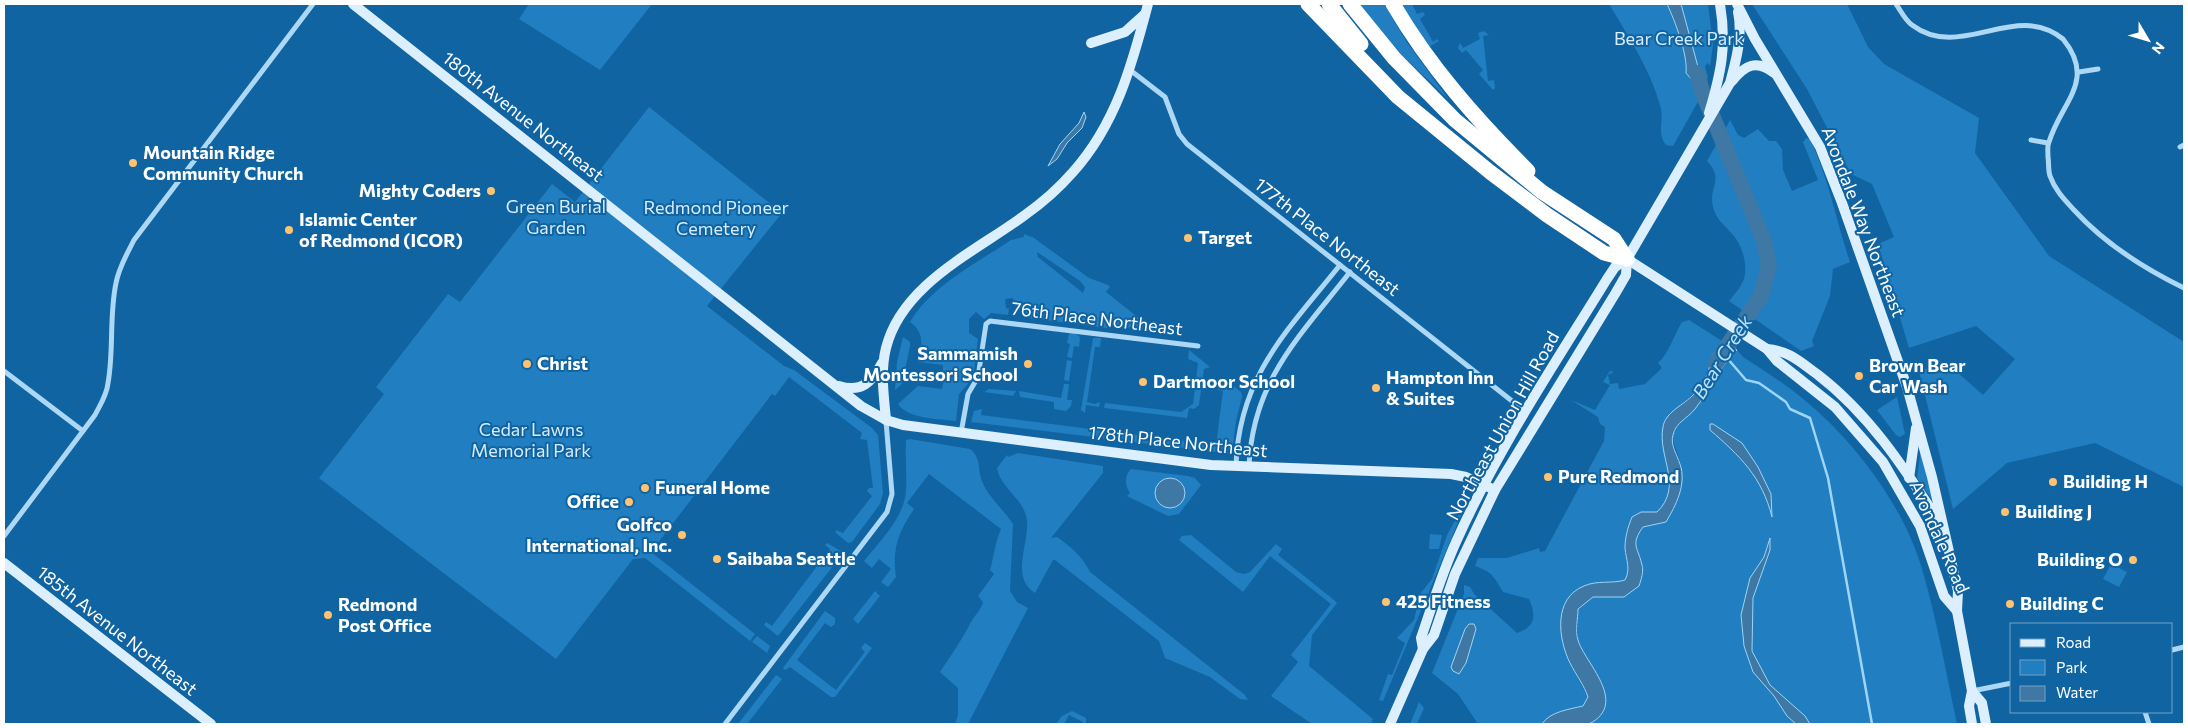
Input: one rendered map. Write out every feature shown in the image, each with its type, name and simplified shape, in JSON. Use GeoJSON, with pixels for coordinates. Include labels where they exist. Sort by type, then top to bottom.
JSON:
{"type":"FeatureCollection","features":[{"type":"Feature","properties":{"kind":"highway"},"geometry":{"type":"LineString","coordinates":[[1308,4],[1398,97],[1490,172],[1554,220],[1604,253],[1627,259]]}},
{"type":"Feature","properties":{"kind":"highway"},"geometry":{"type":"LineString","coordinates":[[1329,4],[1380,67],[1448,136]]}},
{"type":"Feature","properties":{"kind":"highway"},"geometry":{"type":"LineString","coordinates":[[1350,4],[1394,58],[1455,120],[1512,169],[1572,213],[1614,239],[1627,259]]}},
{"type":"Feature","properties":{"kind":"highway"},"geometry":{"type":"LineString","coordinates":[[1393,4],[1425,55],[1467,109],[1572,213]]}},
{"type":"Feature","properties":{"kind":"street"},"geometry":{"type":"LineString","coordinates":[[4,536],[95,415],[108,384],[116,282],[123,260],[134,240],[313,4]]}},
{"type":"Feature","properties":{"kind":"street","name":"180th Avenue Northeast"},"geometry":{"type":"LineString","coordinates":[[353,4],[834,384],[870,412],[886,420]]}},
{"type":"Feature","properties":{"kind":"street"},"geometry":{"type":"LineString","coordinates":[[1705,126],[1722,66],[1725,38],[1720,4]]}},
{"type":"Feature","properties":{"kind":"street","name":"Avondale Way Northeast"},"geometry":{"type":"LineString","coordinates":[[1736,4],[1755,39],[1811,129],[1829,168],[1914,407],[1958,591],[1957,611]]}},
{"type":"Feature","properties":{"kind":"street","name":"Northeast Union Hill Road"},"geometry":{"type":"LineString","coordinates":[[1423,649],[1421,638],[1449,561],[1484,484],[1612,272],[1627,259],[1730,83],[1737,56],[1740,21],[1736,4]]}},
{"type":"Feature","properties":{"kind":"street"},"geometry":{"type":"LineString","coordinates":[[1896,4],[1910,24],[1922,32],[1936,36],[1952,36],[1979,26]]}},
{"type":"Feature","properties":{"kind":"street"},"geometry":{"type":"LineString","coordinates":[[834,384],[850,389],[865,386],[873,378],[884,360],[895,323],[917,293],[1032,210],[1078,166],[1112,115],[1130,70],[1147,9]]}},
{"type":"Feature","properties":{"kind":"street"},"geometry":{"type":"LineString","coordinates":[[1092,43],[1125,32],[1147,9]]}},
{"type":"Feature","properties":{"kind":"street"},"geometry":{"type":"LineString","coordinates":[[2030,18],[2046,25],[2062,38],[2074,56],[2079,72],[2075,90],[2048,143],[2049,174],[2057,191],[2091,229],[2118,251],[2184,288]]}},
{"type":"Feature","properties":{"kind":"street"},"geometry":{"type":"LineString","coordinates":[[1730,83],[1745,67],[1755,64],[1765,66],[1780,78]]}},
{"type":"Feature","properties":{"kind":"street"},"geometry":{"type":"LineString","coordinates":[[2079,72],[2098,69]]}},
{"type":"Feature","properties":{"kind":"street","name":"177th Place Northeast"},"geometry":{"type":"LineString","coordinates":[[1130,70],[1165,97],[1179,134],[1188,144],[1512,401],[1527,410]]}},
{"type":"Feature","properties":{"kind":"street"},"geometry":{"type":"LineString","coordinates":[[2031,140],[2048,143]]}},
{"type":"Feature","properties":{"kind":"street","name":"Northeast Union Hill Road"},"geometry":{"type":"LineString","coordinates":[[1390,724],[1423,649],[1434,635],[1455,574],[1495,490],[1626,275],[1627,259]]}},
{"type":"Feature","properties":{"kind":"street","name":"Avondale Road"},"geometry":{"type":"LineString","coordinates":[[1627,259],[1767,349],[1777,361],[1817,390],[1852,424],[1884,462],[1909,504],[1930,549],[1944,596],[1957,611]]}},
{"type":"Feature","properties":{"kind":"street"},"geometry":{"type":"LineString","coordinates":[[1236,467],[1237,439],[1249,392],[1265,361],[1279,340],[1340,265]]}},
{"type":"Feature","properties":{"kind":"street"},"geometry":{"type":"LineString","coordinates":[[1249,467],[1250,440],[1255,417],[1276,367],[1350,272]]}},
{"type":"Feature","properties":{"kind":"street","name":"76th Place Northeast"},"geometry":{"type":"LineString","coordinates":[[961,433],[968,394],[978,378],[986,324],[990,321],[1198,346]]}},
{"type":"Feature","properties":{"kind":"street","name":"Avondale Road"},"geometry":{"type":"LineString","coordinates":[[1767,349],[1784,351],[1824,380],[1860,413],[1892,450],[1942,526]]}},
{"type":"Feature","properties":{"kind":"street"},"geometry":{"type":"LineString","coordinates":[[725,724],[887,512],[892,483],[886,420],[884,360]]}},
{"type":"Feature","properties":{"kind":"street"},"geometry":{"type":"LineString","coordinates":[[4,372],[83,431]]}},
{"type":"Feature","properties":{"kind":"street","name":"Avondale Way Northeast"},"geometry":{"type":"LineString","coordinates":[[1909,504],[1910,475],[1915,440],[1914,407]]}},
{"type":"Feature","properties":{"kind":"street","name":"178th Place Northeast"},"geometry":{"type":"LineString","coordinates":[[886,420],[903,425],[961,433],[1236,467],[1451,474],[1466,477],[1495,490]]}},
{"type":"Feature","properties":{"kind":"street"},"geometry":{"type":"LineString","coordinates":[[1892,450],[1899,452],[1907,451],[1915,440]]}},
{"type":"Feature","properties":{"kind":"street","name":"185th Avenue Northeast"},"geometry":{"type":"LineString","coordinates":[[4,563],[211,724]]}},
{"type":"Feature","properties":{"kind":"street"},"geometry":{"type":"LineString","coordinates":[[1957,611],[1972,690],[1968,706],[1972,724]]}},
{"type":"Feature","properties":{"kind":"street"},"geometry":{"type":"LineString","coordinates":[[1972,690],[2010,683]]}},
{"type":"Feature","properties":{"kind":"street"},"geometry":{"type":"LineString","coordinates":[[1972,690],[1982,703],[1986,724]]}},
{"type":"Feature","properties":{"kind":"green space"},"geometry":{"type":"Polygon","coordinates":[[[529,4],[652,4],[600,70],[519,19],[529,4]]]}},
{"type":"Feature","properties":{"kind":"green space"},"geometry":{"type":"Polygon","coordinates":[[[1359,4],[1384,4],[1406,41],[1449,100],[1399,52],[1359,4]]]}},
{"type":"Feature","properties":{"kind":"green space"},"geometry":{"type":"Polygon","coordinates":[[[1400,4],[1412,4],[1417,14],[1423,12],[1425,15],[1420,19],[1433,42],[1437,39],[1439,41],[1429,47],[1400,4]]]}},
{"type":"Feature","properties":{"kind":"green space","name":"Bear Creek Park"},"geometry":{"type":"Polygon","coordinates":[[[1609,4],[1708,4],[1713,45],[1710,66],[1707,63],[1705,67],[1708,77],[1704,89],[1701,76],[1695,87],[1699,100],[1673,146],[1666,145],[1663,140],[1661,131],[1662,116],[1656,92],[1638,53],[1609,4]]]}},
{"type":"Feature","properties":{"kind":"green space"},"geometry":{"type":"Polygon","coordinates":[[[1752,4],[1847,4],[1868,47],[1884,64],[1979,118],[1975,153],[2049,256],[2184,342],[2184,487],[2095,443],[2007,463],[1953,509],[1919,371],[1946,362],[1983,395],[2015,359],[1976,326],[1909,348],[1878,244],[1894,237],[1872,184],[1851,174],[1807,89],[1752,4]]]}},
{"type":"Feature","properties":{"kind":"green space"},"geometry":{"type":"Polygon","coordinates":[[[1484,31],[1489,35],[1483,36],[1488,81],[1494,80],[1495,88],[1493,90],[1479,74],[1483,70],[1466,50],[1462,53],[1458,48],[1460,43],[1463,48],[1480,39],[1478,33],[1484,31]]]}},
{"type":"Feature","properties":{"kind":"green space","name":"Cedar Lawns Memorial Park"},"geometry":{"type":"Polygon","coordinates":[[[649,107],[782,213],[707,306],[784,366],[794,370],[872,428],[878,435],[883,493],[880,504],[852,542],[848,543],[836,533],[836,530],[843,533],[872,496],[867,491],[869,488],[873,488],[867,440],[860,439],[862,433],[789,377],[775,396],[772,394],[651,552],[755,634],[750,641],[645,558],[633,559],[556,659],[319,478],[384,394],[376,387],[448,294],[460,302],[552,184],[575,202],[649,107]]]}},
{"type":"Feature","properties":{"kind":"green space"},"geometry":{"type":"Polygon","coordinates":[[[1730,120],[1738,135],[1744,138],[1758,129],[1769,141],[1776,141],[1782,149],[1783,170],[1792,191],[1818,180],[1803,142],[1806,138],[1810,139],[1827,185],[1850,262],[1833,269],[1830,296],[1812,341],[1814,346],[1801,351],[1729,301],[1744,279],[1745,262],[1736,239],[1714,212],[1712,194],[1715,173],[1707,161],[1730,120]]]}},
{"type":"Feature","properties":{"kind":"green space"},"geometry":{"type":"Polygon","coordinates":[[[1024,234],[1034,238],[1089,278],[1108,285],[1110,287],[1106,292],[1154,330],[1158,325],[1167,334],[1108,324],[1107,328],[1022,317],[1024,309],[1015,307],[1013,298],[1005,299],[1006,308],[1009,309],[1008,315],[991,313],[984,319],[976,312],[969,319],[969,333],[978,339],[973,379],[969,378],[968,384],[959,394],[956,421],[924,417],[909,413],[903,409],[898,404],[918,386],[942,389],[945,373],[943,372],[943,365],[918,362],[921,345],[920,335],[915,326],[910,322],[919,309],[930,297],[956,276],[1011,240],[1024,237],[1024,234]],[[1037,252],[1038,257],[1083,293],[1085,287],[1080,281],[1037,252]]]}},
{"type":"Feature","properties":{"kind":"green space"},"geometry":{"type":"Polygon","coordinates":[[[1689,320],[1722,341],[1718,350],[1712,355],[1706,375],[1694,393],[1668,416],[1668,493],[1665,504],[1657,512],[1641,512],[1632,517],[1628,528],[1625,549],[1628,568],[1625,580],[1616,583],[1596,583],[1574,591],[1569,662],[1588,697],[1583,706],[1544,720],[1542,724],[1478,724],[1458,694],[1432,673],[1464,594],[1464,585],[1470,587],[1474,594],[1517,633],[1531,624],[1533,610],[1529,599],[1503,592],[1492,575],[1475,566],[1478,558],[1507,558],[1539,548],[1540,552],[1545,551],[1604,441],[1605,427],[1600,424],[1598,417],[1571,400],[1595,410],[1610,385],[1603,382],[1610,371],[1614,372],[1608,375],[1610,384],[1618,383],[1619,389],[1645,384],[1662,368],[1658,363],[1668,349],[1682,322],[1689,320]]]}},
{"type":"Feature","properties":{"kind":"green space"},"geometry":{"type":"Polygon","coordinates":[[[1073,332],[1080,337],[1079,347],[1074,346],[1072,358],[1067,357],[1070,344],[1067,343],[1069,334],[1073,332]]]}},
{"type":"Feature","properties":{"kind":"green space"},"geometry":{"type":"Polygon","coordinates":[[[903,337],[910,342],[910,346],[902,384],[895,390],[897,362],[903,337]]]}},
{"type":"Feature","properties":{"kind":"green space"},"geometry":{"type":"Polygon","coordinates":[[[1093,338],[1101,338],[1100,347],[1095,347],[1087,402],[1095,404],[1100,402],[1099,407],[1086,405],[1085,413],[1081,410],[1093,338]]]}},
{"type":"Feature","properties":{"kind":"green space"},"geometry":{"type":"Polygon","coordinates":[[[1189,350],[1210,367],[1204,369],[1199,405],[1194,409],[1189,408],[1187,418],[1104,408],[1105,403],[1181,412],[1193,404],[1198,363],[1188,359],[1189,350]]]}},
{"type":"Feature","properties":{"kind":"green space"},"geometry":{"type":"Polygon","coordinates":[[[1737,350],[1743,357],[1802,398],[1840,433],[1890,498],[1914,545],[1922,569],[1937,627],[1957,724],[1589,724],[1602,711],[1578,640],[1578,609],[1593,597],[1624,597],[1643,567],[1636,547],[1637,538],[1643,527],[1666,522],[1681,465],[1672,437],[1683,420],[1706,395],[1724,366],[1737,350]]]}},
{"type":"Feature","properties":{"kind":"green space"},"geometry":{"type":"Polygon","coordinates":[[[1067,360],[1072,361],[1069,381],[1064,380],[1067,360]]]}},
{"type":"Feature","properties":{"kind":"green space"},"geometry":{"type":"Polygon","coordinates":[[[1226,380],[1241,392],[1242,397],[1236,421],[1232,454],[971,422],[974,411],[982,409],[981,415],[1216,445],[1223,391],[1218,390],[1222,381],[1226,380]]]}},
{"type":"Feature","properties":{"kind":"green space"},"geometry":{"type":"Polygon","coordinates":[[[1064,384],[1069,384],[1067,400],[1072,400],[1071,406],[1066,411],[1054,409],[1054,402],[1020,397],[1019,391],[1061,398],[1064,384]]]}},
{"type":"Feature","properties":{"kind":"green space"},"geometry":{"type":"Polygon","coordinates":[[[989,389],[1016,391],[1013,396],[984,392],[989,389]]]}},
{"type":"Feature","properties":{"kind":"green space"},"geometry":{"type":"Polygon","coordinates":[[[1897,397],[1905,434],[1900,437],[1896,435],[1877,410],[1897,397]]]}},
{"type":"Feature","properties":{"kind":"green space"},"geometry":{"type":"Polygon","coordinates":[[[910,439],[970,449],[978,460],[985,487],[1013,524],[1010,591],[1017,602],[1028,608],[968,724],[955,724],[958,715],[958,688],[940,672],[982,605],[983,602],[978,596],[994,574],[990,570],[1001,529],[929,474],[907,503],[914,509],[900,534],[895,558],[896,577],[888,587],[881,582],[891,569],[879,559],[872,568],[864,561],[890,529],[901,511],[906,491],[906,440],[910,439]]]}},
{"type":"Feature","properties":{"kind":"green space"},"geometry":{"type":"Polygon","coordinates":[[[1018,453],[1103,466],[1103,473],[1051,538],[1057,537],[1067,544],[1080,557],[1090,572],[1245,695],[1248,700],[1240,699],[1210,677],[1165,658],[1159,641],[1055,560],[1053,560],[1035,593],[1028,586],[1023,578],[1022,570],[1027,530],[1025,513],[1022,506],[1003,482],[997,468],[1007,455],[1008,457],[1018,453]]]}},
{"type":"Feature","properties":{"kind":"green space"},"geometry":{"type":"Polygon","coordinates":[[[1923,454],[1933,501],[1917,478],[1920,455],[1923,454]]]}},
{"type":"Feature","properties":{"kind":"green space"},"geometry":{"type":"Polygon","coordinates":[[[1131,469],[1188,476],[1195,478],[1201,485],[1179,514],[1168,516],[1127,496],[1130,493],[1126,484],[1126,478],[1131,469]]]}},
{"type":"Feature","properties":{"kind":"green space"},"geometry":{"type":"Polygon","coordinates":[[[1463,506],[1462,513],[1383,701],[1379,700],[1388,674],[1392,675],[1405,643],[1397,638],[1414,620],[1420,594],[1432,579],[1447,535],[1463,506]]]}},
{"type":"Feature","properties":{"kind":"green space"},"geometry":{"type":"Polygon","coordinates":[[[1430,534],[1442,535],[1439,549],[1429,549],[1430,534]]]}},
{"type":"Feature","properties":{"kind":"green space"},"geometry":{"type":"Polygon","coordinates":[[[1191,535],[1236,572],[1244,574],[1250,572],[1276,544],[1282,549],[1278,555],[1337,603],[1312,635],[1309,666],[1373,719],[1371,724],[1312,724],[1271,696],[1298,662],[1291,655],[1331,604],[1270,556],[1243,592],[1179,540],[1182,536],[1191,535]]]}},
{"type":"Feature","properties":{"kind":"green space"},"geometry":{"type":"Polygon","coordinates":[[[827,543],[841,551],[841,556],[778,636],[764,625],[766,622],[772,626],[830,549],[825,545],[827,543]]]}},
{"type":"Feature","properties":{"kind":"green space"},"geometry":{"type":"Polygon","coordinates":[[[2111,564],[2127,572],[2119,587],[2103,579],[2111,564]]]}},
{"type":"Feature","properties":{"kind":"green space"},"geometry":{"type":"Polygon","coordinates":[[[875,591],[880,596],[858,624],[853,619],[875,591]]]}},
{"type":"Feature","properties":{"kind":"green space"},"geometry":{"type":"Polygon","coordinates":[[[825,611],[835,618],[835,624],[831,627],[825,623],[797,660],[836,690],[865,652],[861,648],[865,643],[872,648],[835,697],[831,697],[790,667],[785,670],[783,668],[825,611]]]}},
{"type":"Feature","properties":{"kind":"green space"},"geometry":{"type":"Polygon","coordinates":[[[757,636],[770,646],[767,653],[752,642],[757,636]]]}},
{"type":"Feature","properties":{"kind":"green space"},"geometry":{"type":"Polygon","coordinates":[[[776,675],[782,679],[747,724],[738,724],[776,675]]]}},
{"type":"Feature","properties":{"kind":"green space"},"geometry":{"type":"Polygon","coordinates":[[[1419,702],[1424,708],[1417,724],[1410,724],[1419,702]]]}},
{"type":"Feature","properties":{"kind":"green space"},"geometry":{"type":"Polygon","coordinates":[[[1072,711],[1086,718],[1086,724],[1082,724],[1083,722],[1069,715],[1064,724],[1056,724],[1062,716],[1072,711]]]}},
{"type":"Feature","properties":{"kind":"water"},"geometry":{"type":"Polygon","coordinates":[[[1667,4],[1681,4],[1704,89],[1699,100],[1692,80],[1686,73],[1683,48],[1667,4]]]}},
{"type":"Feature","properties":{"kind":"water"},"geometry":{"type":"Polygon","coordinates":[[[1084,112],[1086,117],[1082,128],[1067,143],[1057,159],[1048,166],[1060,144],[1079,123],[1084,112]]]}},
{"type":"Feature","properties":{"kind":"water"},"geometry":{"type":"Polygon","coordinates":[[[1722,341],[1737,350],[1725,364],[1695,409],[1679,424],[1672,438],[1682,472],[1681,487],[1677,501],[1666,522],[1643,527],[1637,538],[1636,546],[1643,567],[1639,586],[1624,597],[1593,597],[1578,609],[1578,640],[1601,682],[1605,694],[1605,705],[1601,715],[1589,724],[1542,724],[1555,714],[1583,706],[1588,697],[1570,663],[1563,643],[1561,620],[1563,609],[1567,600],[1574,592],[1584,586],[1625,580],[1628,568],[1625,548],[1632,517],[1641,512],[1657,512],[1665,502],[1668,492],[1668,471],[1662,438],[1664,422],[1671,413],[1697,390],[1707,375],[1713,354],[1722,341]]]}},
{"type":"Feature","properties":{"kind":"water"},"geometry":{"type":"Polygon","coordinates":[[[1710,424],[1713,424],[1742,443],[1758,467],[1771,494],[1772,517],[1768,503],[1756,479],[1740,458],[1710,430],[1710,424]]]}},
{"type":"Feature","properties":{"kind":"water"},"geometry":{"type":"Polygon","coordinates":[[[1170,478],[1181,482],[1185,493],[1181,504],[1170,508],[1159,504],[1155,493],[1159,482],[1170,478]]]}},
{"type":"Feature","properties":{"kind":"water"},"geometry":{"type":"Polygon","coordinates":[[[1770,538],[1770,550],[1753,598],[1752,651],[1770,685],[1805,716],[1810,724],[1796,724],[1787,716],[1774,696],[1753,672],[1744,646],[1741,615],[1750,578],[1764,557],[1770,538]]]}},
{"type":"Feature","properties":{"kind":"water"},"geometry":{"type":"Polygon","coordinates":[[[1469,624],[1474,624],[1476,629],[1466,663],[1459,674],[1453,671],[1451,667],[1465,629],[1469,624]]]}},
{"type":"Feature","properties":{"kind":"waterway","name":"Bear Creek"},"geometry":{"type":"LineString","coordinates":[[1697,73],[1702,91],[1764,241],[1769,266],[1761,296],[1716,363]]}},
{"type":"Feature","properties":{"kind":"waterway"},"geometry":{"type":"LineString","coordinates":[[1727,358],[1746,380],[1759,383],[1786,402],[1790,409],[1810,418],[1828,478],[1872,724]]}},
{"type":"Feature","properties":{"kind":"place","name":"Mountain Ridge Community Church"},"geometry":{"type":"Point","coordinates":[133,163]}},
{"type":"Feature","properties":{"kind":"place","name":"Mighty Coders"},"geometry":{"type":"Point","coordinates":[491,191]}},
{"type":"Feature","properties":{"kind":"place","name":"Islamic Center of Redmond (ICOR)"},"geometry":{"type":"Point","coordinates":[289,230]}},
{"type":"Feature","properties":{"kind":"place","name":"Target"},"geometry":{"type":"Point","coordinates":[1188,238]}},
{"type":"Feature","properties":{"kind":"place","name":"Christ"},"geometry":{"type":"Point","coordinates":[527,364]}},
{"type":"Feature","properties":{"kind":"place","name":"Sammamish Montessori School"},"geometry":{"type":"Point","coordinates":[1028,364]}},
{"type":"Feature","properties":{"kind":"place","name":"Brown Bear Car Wash"},"geometry":{"type":"Point","coordinates":[1859,376]}},
{"type":"Feature","properties":{"kind":"place","name":"Dartmoor School"},"geometry":{"type":"Point","coordinates":[1143,382]}},
{"type":"Feature","properties":{"kind":"place","name":"Hampton Inn & Suites"},"geometry":{"type":"Point","coordinates":[1376,388]}},
{"type":"Feature","properties":{"kind":"place","name":"Pure Redmond"},"geometry":{"type":"Point","coordinates":[1548,477]}},
{"type":"Feature","properties":{"kind":"place","name":"Building H"},"geometry":{"type":"Point","coordinates":[2053,482]}},
{"type":"Feature","properties":{"kind":"place","name":"Funeral Home"},"geometry":{"type":"Point","coordinates":[645,488]}},
{"type":"Feature","properties":{"kind":"place","name":"Office"},"geometry":{"type":"Point","coordinates":[629,502]}},
{"type":"Feature","properties":{"kind":"place","name":"Building J"},"geometry":{"type":"Point","coordinates":[2005,512]}},
{"type":"Feature","properties":{"kind":"place","name":"Golfco International, Inc."},"geometry":{"type":"Point","coordinates":[682,535]}},
{"type":"Feature","properties":{"kind":"place","name":"Saibaba Seattle"},"geometry":{"type":"Point","coordinates":[717,559]}},
{"type":"Feature","properties":{"kind":"place","name":"Building O"},"geometry":{"type":"Point","coordinates":[2133,560]}},
{"type":"Feature","properties":{"kind":"place","name":"425 Fitness"},"geometry":{"type":"Point","coordinates":[1386,602]}},
{"type":"Feature","properties":{"kind":"place","name":"Building C"},"geometry":{"type":"Point","coordinates":[2010,604]}},
{"type":"Feature","properties":{"kind":"place","name":"Redmond Post Office"},"geometry":{"type":"Point","coordinates":[328,615]}},
{"type":"Feature","properties":{"kind":"park label","name":"Green Burial Garden"},"geometry":{"type":"Point","coordinates":[556,217]}},
{"type":"Feature","properties":{"kind":"park label","name":"Redmond Pioneer Cemetery"},"geometry":{"type":"Point","coordinates":[716,218]}}]}
